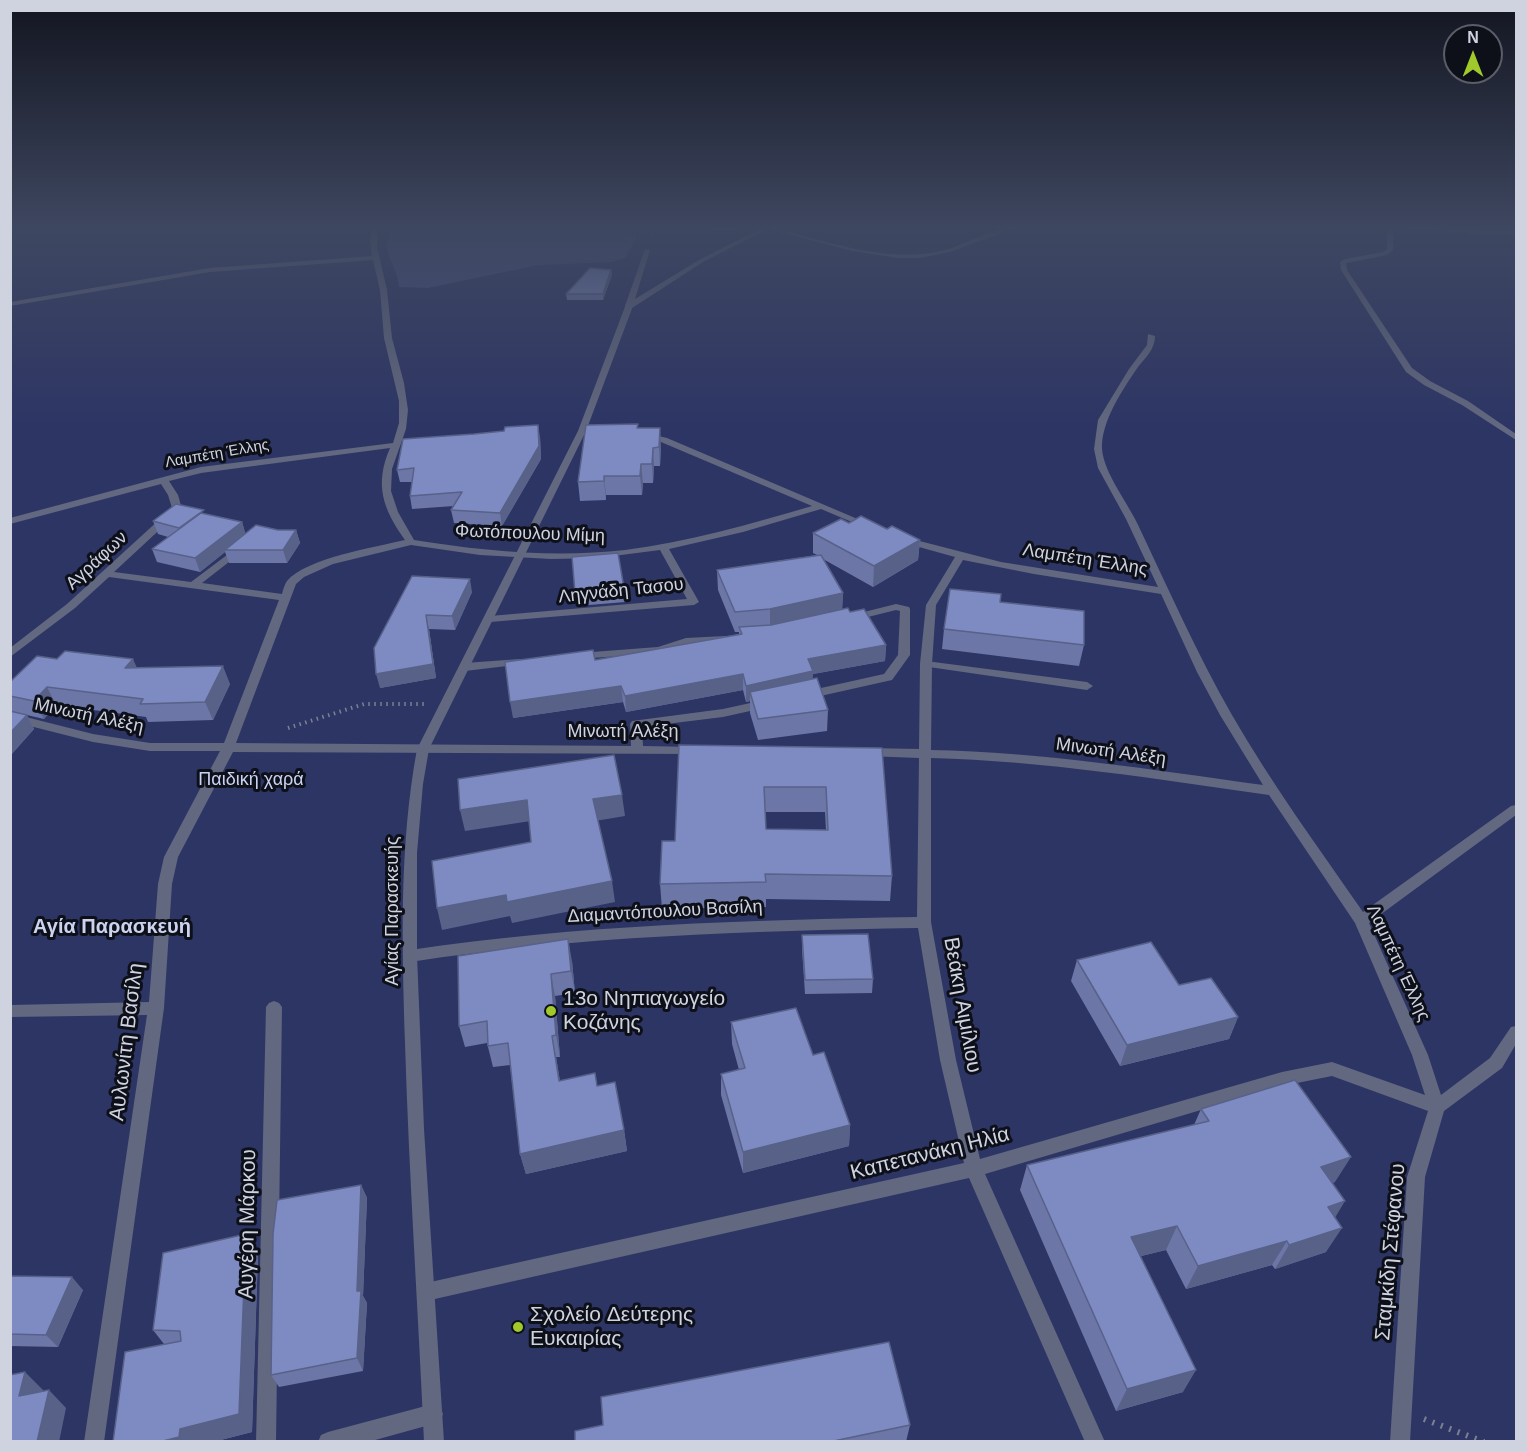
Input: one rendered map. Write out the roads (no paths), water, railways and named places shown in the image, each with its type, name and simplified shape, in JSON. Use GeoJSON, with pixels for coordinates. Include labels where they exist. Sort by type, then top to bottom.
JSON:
{"type":"FeatureCollection","features":[{"type":"Feature","properties":{"kind":"street"},"geometry":{"type":"LineString","coordinates":[[10,304],[76,293]]}},
{"type":"Feature","properties":{"kind":"street"},"geometry":{"type":"LineString","coordinates":[[383,293],[388,338],[403,393],[404,429],[387,467],[385,490],[411,542]]}},
{"type":"Feature","properties":{"kind":"street","name":"Αγίας Παρασκευής"},"geometry":{"type":"LineString","coordinates":[[434,1442],[410,956],[408,863],[414,791],[423,749],[521,553],[586,431],[633,293]]}},
{"type":"Feature","properties":{"kind":"street"},"geometry":{"type":"LineString","coordinates":[[629,306],[650,293]]}},
{"type":"Feature","properties":{"kind":"street"},"geometry":{"type":"LineString","coordinates":[[1359,293],[1409,370],[1427,383],[1465,403],[1516,438]]}},
{"type":"Feature","properties":{"kind":"street"},"geometry":{"type":"LineString","coordinates":[[1151,336],[1151,345],[1133,369],[1102,420],[1098,449],[1103,468],[1166,591]]}},
{"type":"Feature","properties":{"kind":"street"},"geometry":{"type":"LineString","coordinates":[[635,434],[664,440],[885,532]]}},
{"type":"Feature","properties":{"kind":"street","name":"Λαμπέτη Έλλης"},"geometry":{"type":"LineString","coordinates":[[10,521],[201,470],[397,445]]}},
{"type":"Feature","properties":{"kind":"street","name":"Αγράφων"},"geometry":{"type":"LineString","coordinates":[[10,654],[182,510],[163,480]]}},
{"type":"Feature","properties":{"kind":"street","name":"Φωτόπουλου Μίμη"},"geometry":{"type":"LineString","coordinates":[[411,542],[521,553],[599,555],[662,546],[775,520],[821,506]]}},
{"type":"Feature","properties":{"kind":"street","name":"Λαμπέτη Έλλης"},"geometry":{"type":"LineString","coordinates":[[895,536],[960,556],[1034,572],[1166,591],[1203,672],[1273,791],[1361,921],[1420,1055],[1437,1107]]}},
{"type":"Feature","properties":{"kind":"street"},"geometry":{"type":"LineString","coordinates":[[193,585],[251,539]]}},
{"type":"Feature","properties":{"kind":"street","name":"Αυλωνίτη Βασίλη"},"geometry":{"type":"LineString","coordinates":[[94,1442],[156,1008],[165,884],[171,857],[229,747],[291,583],[303,572],[326,564],[411,542]]}},
{"type":"Feature","properties":{"kind":"street","name":"Ληγνάδη Τασου"},"geometry":{"type":"LineString","coordinates":[[490,619],[694,602],[662,546]]}},
{"type":"Feature","properties":{"kind":"street","name":"Βεάκη Αιμίλιου"},"geometry":{"type":"LineString","coordinates":[[960,556],[931,605],[926,664],[924,922],[948,1060],[974,1169],[1095,1442]]}},
{"type":"Feature","properties":{"kind":"street"},"geometry":{"type":"LineString","coordinates":[[108,574],[284,597]]}},
{"type":"Feature","properties":{"kind":"street"},"geometry":{"type":"LineString","coordinates":[[637,749],[636,724],[723,713],[888,677],[904,655],[905,609],[896,607],[845,620]]}},
{"type":"Feature","properties":{"kind":"street"},"geometry":{"type":"LineString","coordinates":[[571,657],[659,650],[686,641],[739,638]]}},
{"type":"Feature","properties":{"kind":"street"},"geometry":{"type":"LineString","coordinates":[[465,667],[529,661]]}},
{"type":"Feature","properties":{"kind":"street"},"geometry":{"type":"LineString","coordinates":[[926,664],[1087,686]]}},
{"type":"Feature","properties":{"kind":"street","name":"Μινωτή Αλέξη"},"geometry":{"type":"LineString","coordinates":[[10,717],[122,744],[423,749],[708,750]]}},
{"type":"Feature","properties":{"kind":"street","name":"Μινωτή Αλέξη"},"geometry":{"type":"LineString","coordinates":[[857,752],[983,755],[1062,762],[1273,791]]}},
{"type":"Feature","properties":{"kind":"street"},"geometry":{"type":"LineString","coordinates":[[1361,921],[1516,809]]}},
{"type":"Feature","properties":{"kind":"street","name":"Διαμαντόπουλου Βασίλη"},"geometry":{"type":"LineString","coordinates":[[410,956],[515,941],[638,931],[924,922]]}},
{"type":"Feature","properties":{"kind":"street","name":"Αυγέρη Μάρκου"},"geometry":{"type":"LineString","coordinates":[[266,1442],[274,1007]]}},
{"type":"Feature","properties":{"kind":"street"},"geometry":{"type":"LineString","coordinates":[[10,1011],[156,1008]]}},
{"type":"Feature","properties":{"kind":"street"},"geometry":{"type":"LineString","coordinates":[[1437,1107],[1496,1063],[1516,1032]]}},
{"type":"Feature","properties":{"kind":"street","name":"Καπετανάκη Ηλία"},"geometry":{"type":"LineString","coordinates":[[426,1292],[974,1169],[1282,1079],[1332,1070],[1437,1107]]}},
{"type":"Feature","properties":{"kind":"street","name":"Σταμκίδη Στέφανου"},"geometry":{"type":"LineString","coordinates":[[1400,1442],[1416,1177],[1437,1107]]}},
{"type":"Feature","properties":{"kind":"street"},"geometry":{"type":"LineString","coordinates":[[328,1442],[433,1414]]}},
{"type":"Feature","properties":{"kind":"place","name":"13ο Νηπιαγωγείο Κοζάνης"},"geometry":{"type":"Point","coordinates":[551,1011]}},
{"type":"Feature","properties":{"kind":"place","name":"Σχολείο Δεύτερης Ευκαιρίας"},"geometry":{"type":"Point","coordinates":[518,1327]}},
{"type":"Feature","properties":{"kind":"district","name":"Αγία Παρασκευή"},"geometry":{"type":"Point","coordinates":[112,927]}},
{"type":"Feature","properties":{"kind":"park label","name":"Παιδική χαρά"},"geometry":{"type":"Point","coordinates":[251,780]}}]}
